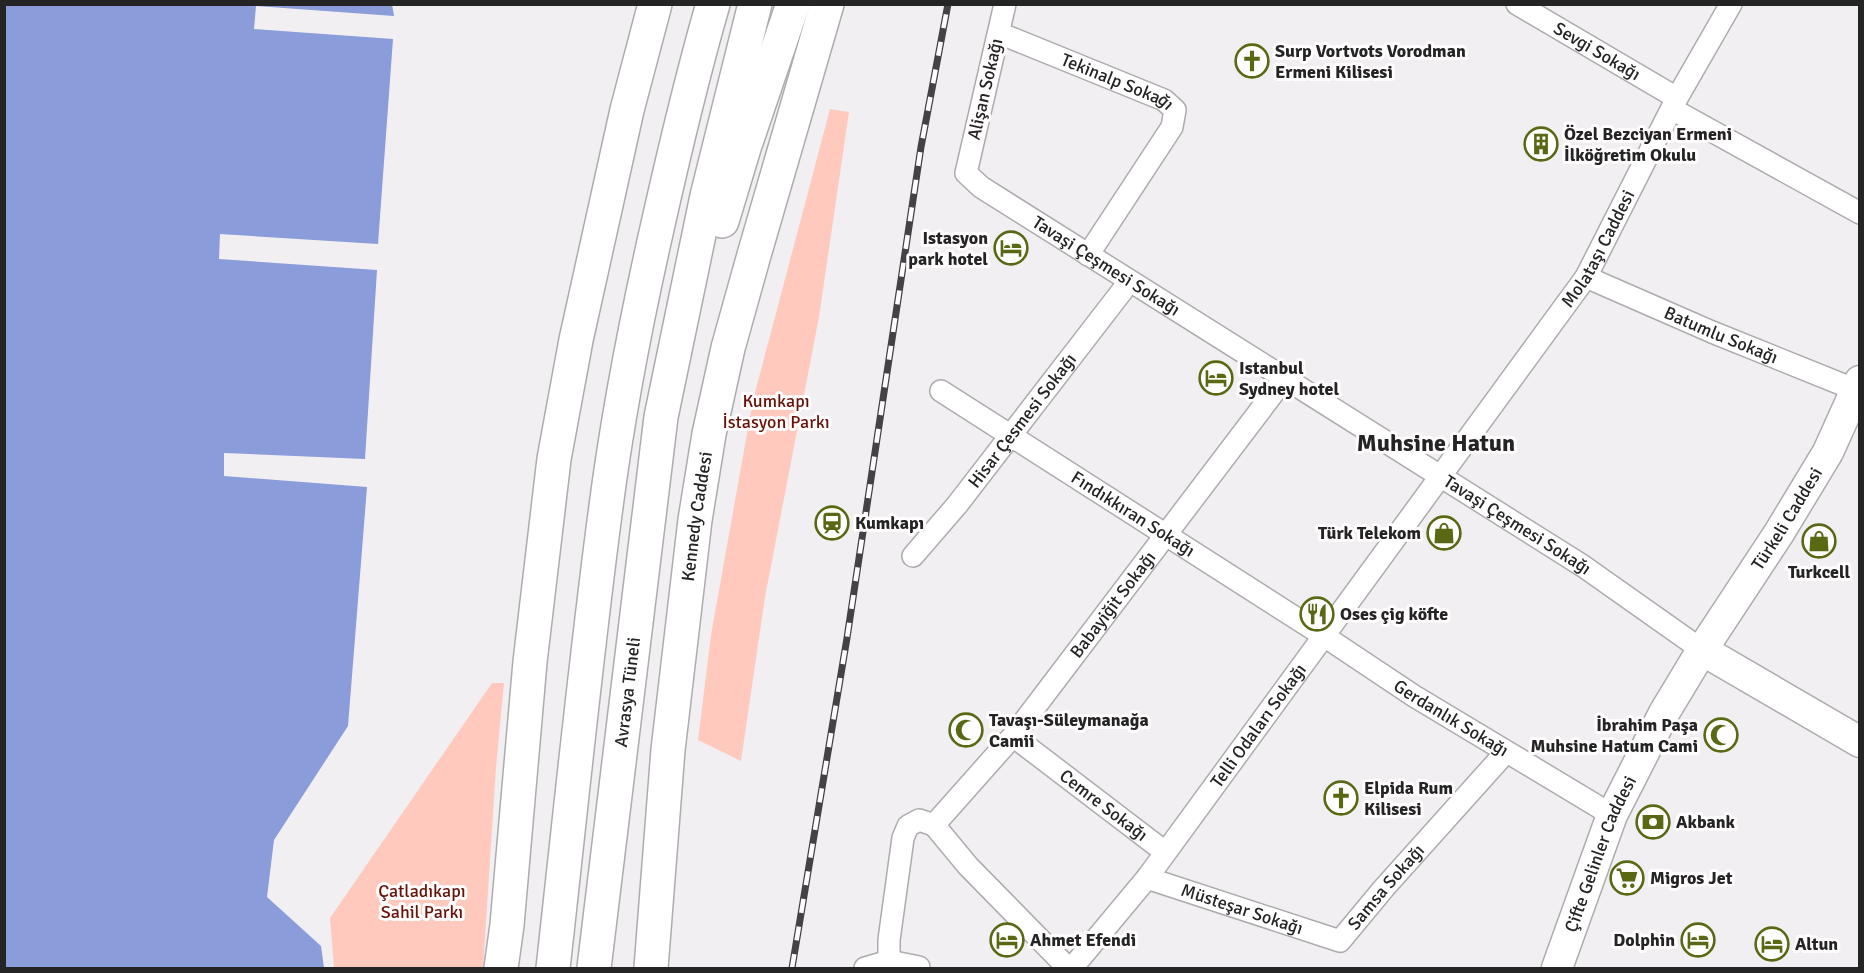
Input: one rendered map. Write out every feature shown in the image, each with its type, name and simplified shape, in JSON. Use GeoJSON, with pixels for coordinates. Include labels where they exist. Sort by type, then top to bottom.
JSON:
{"type":"FeatureCollection","features":[{"type":"Feature","properties":{"kind":"main road"},"geometry":{"type":"LineString","coordinates":[[501,969],[507,925],[530,662],[554,459],[576,340],[622,133],[655,4]]}},
{"type":"Feature","properties":{"kind":"main road"},"geometry":{"type":"LineString","coordinates":[[553,969],[602,534],[622,400],[671,167],[713,4]]}},
{"type":"Feature","properties":{"kind":"main road"},"geometry":{"type":"LineString","coordinates":[[661,417],[707,196],[755,4]]}},
{"type":"Feature","properties":{"kind":"main road"},"geometry":{"type":"LineString","coordinates":[[661,417],[744,148],[794,4]]}},
{"type":"Feature","properties":{"kind":"main road","name":"Kennedy Caddesi"},"geometry":{"type":"LineString","coordinates":[[651,969],[668,750],[695,520],[709,434],[742,296],[827,4]]}},
{"type":"Feature","properties":{"kind":"main road","name":"Türkeli Caddesi"},"geometry":{"type":"LineString","coordinates":[[1702,650],[1779,533],[1828,452],[1858,385]]}},
{"type":"Feature","properties":{"kind":"main road","name":"Avrasya Tüneli"},"geometry":{"type":"LineString","coordinates":[[594,969],[661,417]]}},
{"type":"Feature","properties":{"kind":"main road"},"geometry":{"type":"LineString","coordinates":[[1702,650],[1860,742]]}},
{"type":"Feature","properties":{"kind":"main road","name":"Çifte Gelinler Caddesi"},"geometry":{"type":"LineString","coordinates":[[1557,969],[1612,814],[1664,713],[1702,650]]}},
{"type":"Feature","properties":{"kind":"street","name":"Alişan Sokağı"},"geometry":{"type":"LineString","coordinates":[[966,173],[1005,4]]}},
{"type":"Feature","properties":{"kind":"street","name":"Sevgi Sokağı"},"geometry":{"type":"LineString","coordinates":[[1517,4],[1675,103],[1860,213]]}},
{"type":"Feature","properties":{"kind":"street","name":"Molataşı Caddesi"},"geometry":{"type":"LineString","coordinates":[[1440,477],[1586,277],[1675,103],[1731,4]]}},
{"type":"Feature","properties":{"kind":"street","name":"Tekinalp Sokağı"},"geometry":{"type":"LineString","coordinates":[[999,33],[1164,100],[1175,111],[1172,127],[1088,255]]}},
{"type":"Feature","properties":{"kind":"street","name":"Tavaşi Çeşmesi Sokağı"},"geometry":{"type":"LineString","coordinates":[[966,173],[981,187],[1129,282],[1583,566],[1702,650]]}},
{"type":"Feature","properties":{"kind":"street","name":"Batumlu Sokağı"},"geometry":{"type":"LineString","coordinates":[[1586,277],[1712,332],[1858,385]]}},
{"type":"Feature","properties":{"kind":"street","name":"Hisar Çesmesi Sokağı"},"geometry":{"type":"LineString","coordinates":[[913,556],[957,506],[1129,282]]}},
{"type":"Feature","properties":{"kind":"street","name":"Babayiğit Sokağı"},"geometry":{"type":"LineString","coordinates":[[934,825],[1013,736],[1284,379]]}},
{"type":"Feature","properties":{"kind":"street","name":"Fındıkkıran Sokağı"},"geometry":{"type":"LineString","coordinates":[[941,391],[1324,636]]}},
{"type":"Feature","properties":{"kind":"street","name":"Telli Odaları Sokağı"},"geometry":{"type":"LineString","coordinates":[[1070,969],[1147,878],[1440,477]]}},
{"type":"Feature","properties":{"kind":"street","name":"Gerdanlık Sokağı"},"geometry":{"type":"LineString","coordinates":[[1324,636],[1414,696],[1612,814]]}},
{"type":"Feature","properties":{"kind":"street","name":"Cemre Sokağı"},"geometry":{"type":"LineString","coordinates":[[1013,736],[1165,852]]}},
{"type":"Feature","properties":{"kind":"street","name":"Samsa Sokağı"},"geometry":{"type":"LineString","coordinates":[[1340,941],[1384,888],[1506,752]]}},
{"type":"Feature","properties":{"kind":"street"},"geometry":{"type":"LineString","coordinates":[[889,961],[889,940],[903,838],[908,826],[919,820],[934,825],[968,866],[1070,969]]}},
{"type":"Feature","properties":{"kind":"street","name":"Müsteşar Sokağı"},"geometry":{"type":"LineString","coordinates":[[1147,878],[1340,941]]}},
{"type":"Feature","properties":{"kind":"street"},"geometry":{"type":"LineString","coordinates":[[866,969],[889,961],[919,968]]}},
{"type":"Feature","properties":{"kind":"green space","name":"Kumkapı İstasyon Parkı"},"geometry":{"type":"Polygon","coordinates":[[[830,109],[849,112],[819,317],[765,597],[741,761],[698,740],[711,635],[753,400],[830,109]]]}},
{"type":"Feature","properties":{"kind":"green space","name":"Çatladıkapı Sahil Parkı"},"geometry":{"type":"Polygon","coordinates":[[[492,683],[504,683],[483,968],[334,968],[330,918],[492,683]]]}},
{"type":"Feature","properties":{"kind":"water"},"geometry":{"type":"Polygon","coordinates":[[[5,4],[392,4],[394,16],[256,6],[254,29],[393,39],[378,244],[220,234],[219,259],[377,270],[365,459],[224,453],[224,476],[367,487],[348,726],[274,840],[267,897],[321,946],[324,968],[5,968],[5,4]]]}},
{"type":"Feature","properties":{"kind":"railway"},"geometry":{"type":"LineString","coordinates":[[792,968],[847,638],[921,147],[948,4]]}},
{"type":"Feature","properties":{"kind":"place","name":"Surp Vortvots Vorodman Ermeni Kilisesi"},"geometry":{"type":"Point","coordinates":[1252,61]}},
{"type":"Feature","properties":{"kind":"place","name":"Özel Bezciyan Ermeni İlköğretim Okulu"},"geometry":{"type":"Point","coordinates":[1541,144]}},
{"type":"Feature","properties":{"kind":"place","name":"Istasyon park hotel"},"geometry":{"type":"Point","coordinates":[1011,248]}},
{"type":"Feature","properties":{"kind":"place","name":"Istanbul Sydney hotel"},"geometry":{"type":"Point","coordinates":[1216,378]}},
{"type":"Feature","properties":{"kind":"place","name":"Kumkapı"},"geometry":{"type":"Point","coordinates":[832,523]}},
{"type":"Feature","properties":{"kind":"place","name":"Türk Telekom"},"geometry":{"type":"Point","coordinates":[1444,533]}},
{"type":"Feature","properties":{"kind":"place","name":"Turkcell"},"geometry":{"type":"Point","coordinates":[1819,541]}},
{"type":"Feature","properties":{"kind":"place","name":"Oses çig köfte"},"geometry":{"type":"Point","coordinates":[1317,614]}},
{"type":"Feature","properties":{"kind":"place","name":"Tavaşı-Süleymanağa Camii"},"geometry":{"type":"Point","coordinates":[966,730]}},
{"type":"Feature","properties":{"kind":"place","name":"İbrahim Paşa Muhsine Hatum Cami"},"geometry":{"type":"Point","coordinates":[1721,735]}},
{"type":"Feature","properties":{"kind":"place","name":"Elpida Rum Kilisesi"},"geometry":{"type":"Point","coordinates":[1341,798]}},
{"type":"Feature","properties":{"kind":"place","name":"Akbank"},"geometry":{"type":"Point","coordinates":[1653,822]}},
{"type":"Feature","properties":{"kind":"place","name":"Migros Jet"},"geometry":{"type":"Point","coordinates":[1627,878]}},
{"type":"Feature","properties":{"kind":"place","name":"Ahmet Efendi"},"geometry":{"type":"Point","coordinates":[1007,940]}},
{"type":"Feature","properties":{"kind":"place","name":"Dolphin"},"geometry":{"type":"Point","coordinates":[1698,940]}},
{"type":"Feature","properties":{"kind":"place","name":"Altun"},"geometry":{"type":"Point","coordinates":[1772,944]}},
{"type":"Feature","properties":{"kind":"district","name":"Muhsine Hatun"},"geometry":{"type":"Point","coordinates":[1436,443]}}]}
